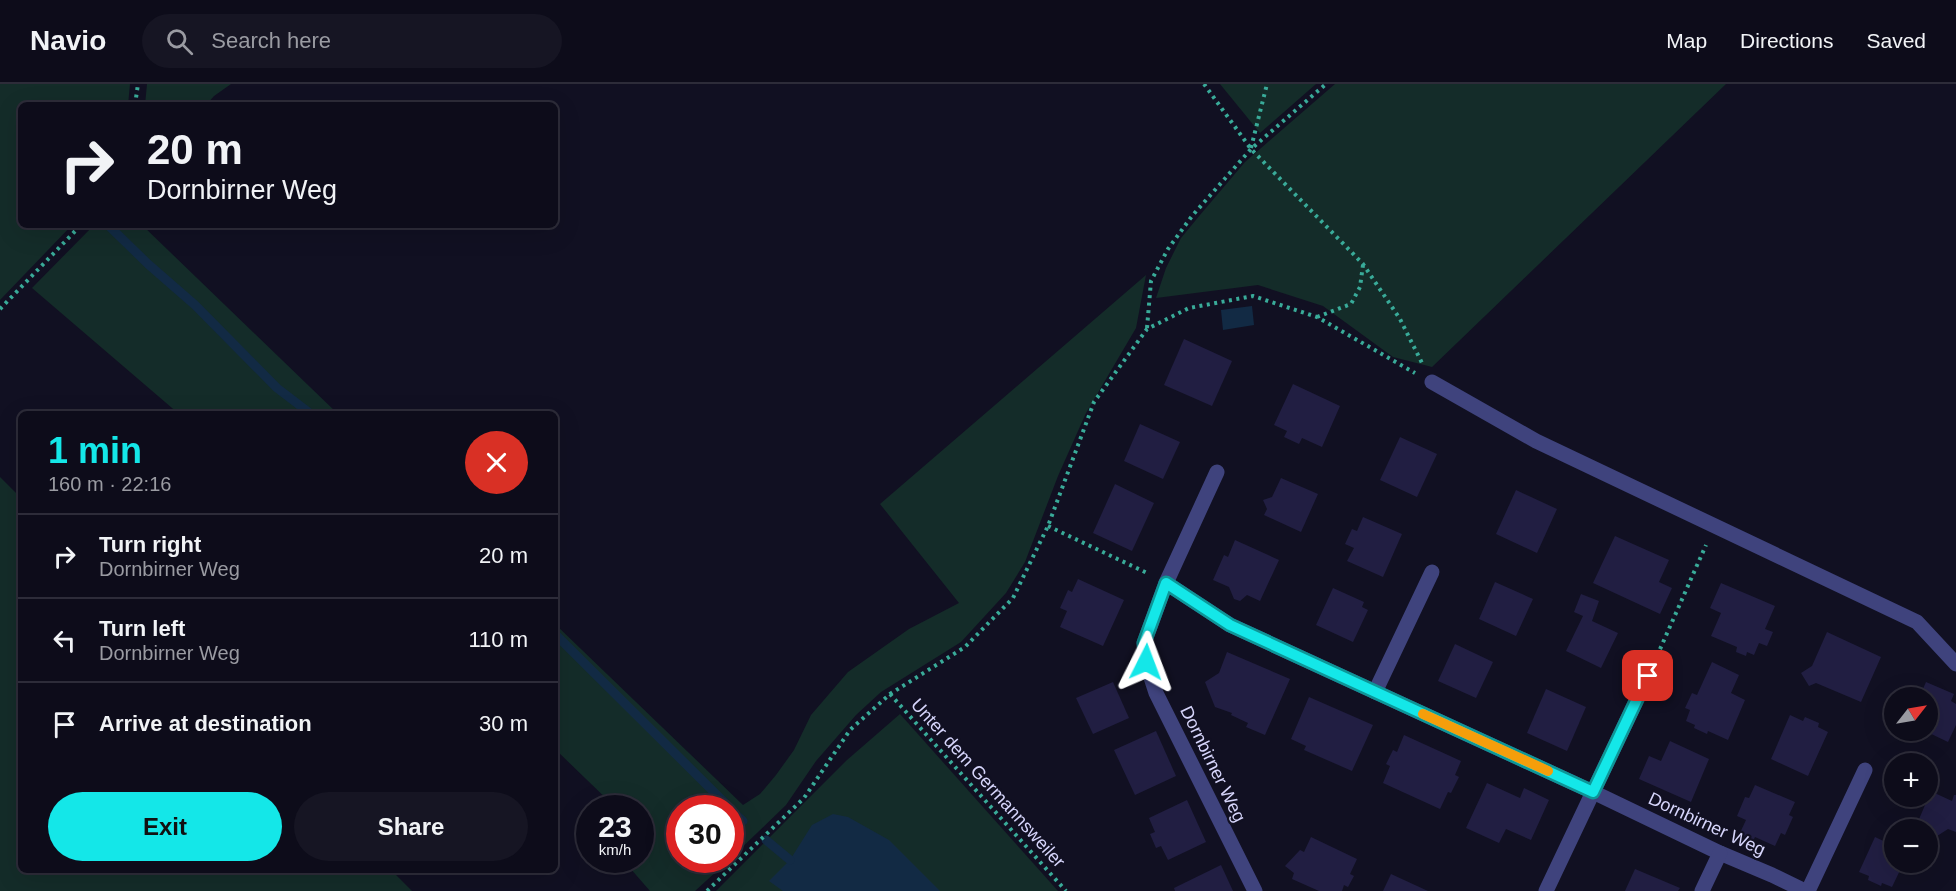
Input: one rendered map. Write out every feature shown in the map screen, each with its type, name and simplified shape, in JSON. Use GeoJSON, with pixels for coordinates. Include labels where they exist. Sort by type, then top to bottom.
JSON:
{"type":"FeatureCollection","features":[{"type":"Feature","properties":{"kind":"street"},"geometry":{"type":"LineString","coordinates":[[1432,382],[1536,441],[1917,622],[1956,664]]}},
{"type":"Feature","properties":{"kind":"street","name":"Dornbirner Weg"},"geometry":{"type":"LineString","coordinates":[[1217,472],[1166,583],[1144,643],[1146,662],[1156,693],[1255,891]]}},
{"type":"Feature","properties":{"kind":"street"},"geometry":{"type":"LineString","coordinates":[[1375,692],[1432,572]]}},
{"type":"Feature","properties":{"kind":"street","name":"Dornbirner Weg"},"geometry":{"type":"LineString","coordinates":[[1166,583],[1230,625],[1720,853],[1807,891],[1865,771]]}},
{"type":"Feature","properties":{"kind":"street"},"geometry":{"type":"LineString","coordinates":[[1546,891],[1648,676]]}},
{"type":"Feature","properties":{"kind":"street"},"geometry":{"type":"LineString","coordinates":[[1702,891],[1720,853]]}},
{"type":"Feature","properties":{"kind":"path"},"geometry":{"type":"LineString","coordinates":[[135,102],[138,84]]}},
{"type":"Feature","properties":{"kind":"path"},"geometry":{"type":"LineString","coordinates":[[1204,84],[1251,149],[1363,264],[1400,319],[1432,382]]}},
{"type":"Feature","properties":{"kind":"path"},"geometry":{"type":"LineString","coordinates":[[1251,149],[1267,84]]}},
{"type":"Feature","properties":{"kind":"path"},"geometry":{"type":"LineString","coordinates":[[1147,329],[1151,281],[1168,249],[1192,216],[1251,149],[1326,84]]}},
{"type":"Feature","properties":{"kind":"path"},"geometry":{"type":"LineString","coordinates":[[0,309],[78,228]]}},
{"type":"Feature","properties":{"kind":"path"},"geometry":{"type":"LineString","coordinates":[[1317,317],[1351,304],[1360,287],[1363,264]]}},
{"type":"Feature","properties":{"kind":"path"},"geometry":{"type":"LineString","coordinates":[[707,891],[804,798],[850,730],[890,694],[965,647],[1013,598],[1048,526],[1094,402],[1147,329],[1189,308],[1253,296],[1317,317],[1432,382]]}},
{"type":"Feature","properties":{"kind":"path"},"geometry":{"type":"LineString","coordinates":[[1048,526],[1166,583]]}},
{"type":"Feature","properties":{"kind":"path"},"geometry":{"type":"LineString","coordinates":[[1648,676],[1715,526]]}},
{"type":"Feature","properties":{"kind":"path","name":"Unter dem Germannsweiler"},"geometry":{"type":"LineString","coordinates":[[890,694],[1066,891]]}},
{"type":"Feature","properties":{"kind":"green space"},"geometry":{"type":"Polygon","coordinates":[[[0,84],[130,84],[128,102],[18,102],[18,228],[69,228],[0,300],[0,84]]]}},
{"type":"Feature","properties":{"kind":"green space"},"geometry":{"type":"Polygon","coordinates":[[[147,84],[231,84],[209,102],[145,102],[147,84]]]}},
{"type":"Feature","properties":{"kind":"green space"},"geometry":{"type":"Polygon","coordinates":[[[1220,84],[1316,84],[1260,133],[1220,84]]]}},
{"type":"Feature","properties":{"kind":"green space"},"geometry":{"type":"Polygon","coordinates":[[[1335,84],[1726,84],[1432,367],[1393,357],[1323,306],[1258,285],[1156,298],[1166,268],[1181,238],[1200,215],[1245,162],[1335,84]]]}},
{"type":"Feature","properties":{"kind":"green space"},"geometry":{"type":"Polygon","coordinates":[[[91,228],[145,228],[335,411],[176,411],[32,288],[91,228]]]}},
{"type":"Feature","properties":{"kind":"green space"},"geometry":{"type":"Polygon","coordinates":[[[1146,275],[1136,328],[1086,413],[1058,476],[1025,562],[1006,593],[961,642],[881,692],[856,715],[816,761],[786,805],[744,845],[744,804],[760,794],[776,775],[794,750],[811,715],[848,672],[909,629],[959,603],[880,504],[1146,275]]]}},
{"type":"Feature","properties":{"kind":"green space"},"geometry":{"type":"Polygon","coordinates":[[[0,477],[18,495],[18,873],[394,873],[412,891],[0,891],[0,477]]]}},
{"type":"Feature","properties":{"kind":"green space"},"geometry":{"type":"Polygon","coordinates":[[[558,627],[733,795],[666,795],[666,873],[715,873],[695,891],[650,891],[634,873],[654,873],[654,795],[603,795],[558,752],[558,627]]]}},
{"type":"Feature","properties":{"kind":"green space"},"geometry":{"type":"Polygon","coordinates":[[[900,714],[1058,891],[716,891],[734,873],[744,873],[744,863],[847,760],[900,714]]]}},
{"type":"Feature","properties":{"kind":"water"},"geometry":{"type":"Polygon","coordinates":[[[1252,306],[1254,325],[1223,330],[1221,310],[1252,306]]]}},
{"type":"Feature","properties":{"kind":"water"},"geometry":{"type":"Polygon","coordinates":[[[833,814],[848,817],[889,840],[940,891],[783,891],[769,881],[790,860],[812,825],[833,814]]]}},
{"type":"Feature","properties":{"kind":"building"},"geometry":{"type":"Polygon","coordinates":[[[1184,339],[1232,361],[1212,406],[1164,385],[1184,339]]]}},
{"type":"Feature","properties":{"kind":"building"},"geometry":{"type":"Polygon","coordinates":[[[1293,384],[1340,406],[1322,447],[1302,438],[1299,444],[1284,437],[1287,431],[1274,425],[1293,384]]]}},
{"type":"Feature","properties":{"kind":"building"},"geometry":{"type":"Polygon","coordinates":[[[1140,424],[1180,442],[1163,479],[1124,461],[1140,424]]]}},
{"type":"Feature","properties":{"kind":"building"},"geometry":{"type":"Polygon","coordinates":[[[1400,437],[1437,454],[1417,497],[1380,480],[1400,437]]]}},
{"type":"Feature","properties":{"kind":"building"},"geometry":{"type":"Polygon","coordinates":[[[1281,478],[1318,494],[1301,532],[1264,515],[1267,509],[1263,500],[1272,497],[1281,478]]]}},
{"type":"Feature","properties":{"kind":"building"},"geometry":{"type":"Polygon","coordinates":[[[1115,484],[1154,503],[1132,551],[1093,533],[1115,484]]]}},
{"type":"Feature","properties":{"kind":"building"},"geometry":{"type":"Polygon","coordinates":[[[1516,490],[1557,509],[1537,553],[1496,534],[1516,490]]]}},
{"type":"Feature","properties":{"kind":"building"},"geometry":{"type":"Polygon","coordinates":[[[1363,517],[1402,534],[1383,577],[1347,561],[1354,548],[1345,544],[1352,529],[1357,531],[1363,517]]]}},
{"type":"Feature","properties":{"kind":"building"},"geometry":{"type":"Polygon","coordinates":[[[1615,536],[1669,560],[1659,582],[1672,588],[1660,614],[1593,583],[1615,536]]]}},
{"type":"Feature","properties":{"kind":"building"},"geometry":{"type":"Polygon","coordinates":[[[1235,540],[1279,560],[1260,601],[1247,595],[1240,601],[1234,599],[1229,587],[1213,580],[1224,555],[1228,557],[1235,540]]]}},
{"type":"Feature","properties":{"kind":"building"},"geometry":{"type":"Polygon","coordinates":[[[1078,579],[1124,600],[1103,646],[1060,627],[1067,611],[1060,608],[1068,590],[1072,592],[1078,579]]]}},
{"type":"Feature","properties":{"kind":"building"},"geometry":{"type":"Polygon","coordinates":[[[1495,582],[1533,599],[1516,636],[1479,619],[1495,582]]]}},
{"type":"Feature","properties":{"kind":"building"},"geometry":{"type":"Polygon","coordinates":[[[1721,583],[1775,606],[1765,629],[1773,632],[1767,646],[1759,643],[1754,655],[1747,652],[1746,656],[1736,652],[1737,647],[1711,636],[1721,613],[1710,608],[1721,583]]]}},
{"type":"Feature","properties":{"kind":"building"},"geometry":{"type":"Polygon","coordinates":[[[1333,588],[1364,602],[1362,607],[1368,610],[1353,642],[1316,625],[1333,588]]]}},
{"type":"Feature","properties":{"kind":"building"},"geometry":{"type":"Polygon","coordinates":[[[1581,594],[1599,601],[1592,621],[1618,633],[1601,668],[1566,651],[1583,616],[1574,612],[1581,594]]]}},
{"type":"Feature","properties":{"kind":"building"},"geometry":{"type":"Polygon","coordinates":[[[1827,632],[1881,657],[1861,702],[1816,683],[1809,686],[1801,673],[1812,666],[1827,632]]]}},
{"type":"Feature","properties":{"kind":"building"},"geometry":{"type":"Polygon","coordinates":[[[1455,644],[1493,662],[1476,698],[1438,681],[1455,644]]]}},
{"type":"Feature","properties":{"kind":"building"},"geometry":{"type":"Polygon","coordinates":[[[1227,652],[1290,679],[1265,735],[1246,727],[1248,723],[1231,715],[1232,713],[1215,707],[1205,682],[1219,673],[1227,652]]]}},
{"type":"Feature","properties":{"kind":"building"},"geometry":{"type":"Polygon","coordinates":[[[1712,662],[1739,675],[1731,693],[1745,700],[1728,740],[1708,731],[1707,734],[1686,721],[1690,710],[1685,708],[1692,693],[1697,695],[1712,662]]]}},
{"type":"Feature","properties":{"kind":"building"},"geometry":{"type":"Polygon","coordinates":[[[1113,682],[1129,718],[1093,734],[1076,698],[1113,682]]]}},
{"type":"Feature","properties":{"kind":"building"},"geometry":{"type":"Polygon","coordinates":[[[1926,682],[1938,687],[1924,687],[1926,682]]]}},
{"type":"Feature","properties":{"kind":"building"},"geometry":{"type":"Polygon","coordinates":[[[1938,687],[1954,694],[1951,701],[1956,704],[1956,725],[1948,742],[1938,737],[1938,687]]]}},
{"type":"Feature","properties":{"kind":"building"},"geometry":{"type":"Polygon","coordinates":[[[1546,689],[1586,707],[1567,751],[1527,733],[1546,689]]]}},
{"type":"Feature","properties":{"kind":"building"},"geometry":{"type":"Polygon","coordinates":[[[1309,697],[1373,725],[1352,771],[1304,750],[1306,746],[1291,739],[1309,697]]]}},
{"type":"Feature","properties":{"kind":"building"},"geometry":{"type":"Polygon","coordinates":[[[1790,715],[1803,721],[1805,717],[1819,723],[1818,727],[1828,732],[1808,776],[1771,759],[1790,715]]]}},
{"type":"Feature","properties":{"kind":"building"},"geometry":{"type":"Polygon","coordinates":[[[1156,731],[1176,776],[1135,795],[1114,750],[1156,731]]]}},
{"type":"Feature","properties":{"kind":"building"},"geometry":{"type":"Polygon","coordinates":[[[1404,735],[1461,761],[1455,775],[1459,777],[1451,793],[1448,792],[1440,809],[1383,783],[1390,766],[1386,764],[1393,750],[1397,752],[1404,735]]]}},
{"type":"Feature","properties":{"kind":"building"},"geometry":{"type":"Polygon","coordinates":[[[1670,741],[1709,759],[1691,802],[1639,779],[1649,756],[1661,761],[1670,741]]]}},
{"type":"Feature","properties":{"kind":"building"},"geometry":{"type":"Polygon","coordinates":[[[1487,783],[1520,798],[1524,788],[1549,800],[1531,840],[1506,829],[1499,843],[1466,828],[1487,783]]]}},
{"type":"Feature","properties":{"kind":"building"},"geometry":{"type":"Polygon","coordinates":[[[1755,785],[1795,802],[1789,815],[1793,817],[1785,835],[1781,833],[1775,846],[1755,837],[1753,841],[1739,835],[1746,820],[1737,816],[1745,797],[1749,798],[1755,785]]]}},
{"type":"Feature","properties":{"kind":"building"},"geometry":{"type":"Polygon","coordinates":[[[1938,795],[1952,801],[1956,795],[1956,832],[1948,829],[1938,835],[1938,819],[1919,819],[1924,807],[1938,807],[1938,795]]]}},
{"type":"Feature","properties":{"kind":"building"},"geometry":{"type":"Polygon","coordinates":[[[1187,800],[1206,842],[1168,860],[1161,846],[1156,848],[1150,834],[1155,832],[1149,818],[1187,800]]]}},
{"type":"Feature","properties":{"kind":"building"},"geometry":{"type":"Polygon","coordinates":[[[1311,837],[1357,859],[1350,874],[1354,876],[1348,887],[1344,885],[1342,891],[1319,891],[1292,879],[1294,873],[1285,866],[1300,850],[1304,852],[1311,837]]]}},
{"type":"Feature","properties":{"kind":"building"},"geometry":{"type":"Polygon","coordinates":[[[1875,837],[1884,841],[1884,873],[1899,873],[1892,887],[1882,883],[1881,886],[1868,880],[1869,876],[1859,872],[1875,837]]]}},
{"type":"Feature","properties":{"kind":"building"},"geometry":{"type":"Polygon","coordinates":[[[1221,865],[1233,891],[1175,891],[1174,888],[1221,865]]]}},
{"type":"Feature","properties":{"kind":"building"},"geometry":{"type":"Polygon","coordinates":[[[1635,869],[1680,888],[1678,891],[1625,891],[1635,869]]]}},
{"type":"Feature","properties":{"kind":"building"},"geometry":{"type":"Polygon","coordinates":[[[1391,874],[1428,891],[1383,891],[1391,874]]]}},
{"type":"Feature","properties":{"kind":"waterway"},"geometry":{"type":"LineString","coordinates":[[111,228],[195,305],[277,388],[307,411]]}},
{"type":"Feature","properties":{"kind":"waterway"},"geometry":{"type":"LineString","coordinates":[[558,637],[717,795]]}},
{"type":"Feature","properties":{"kind":"waterway"},"geometry":{"type":"LineString","coordinates":[[766,840],[790,860]]}},
{"type":"Feature","properties":{"kind":"slow traffic"},"geometry":{"type":"LineString","coordinates":[[1423,714],[1548,771]]}},
{"type":"Feature","properties":{"kind":"route"},"geometry":{"type":"LineString","coordinates":[[1146,662],[1144,643],[1166,583],[1230,625],[1593,792],[1648,676]]}}]}
